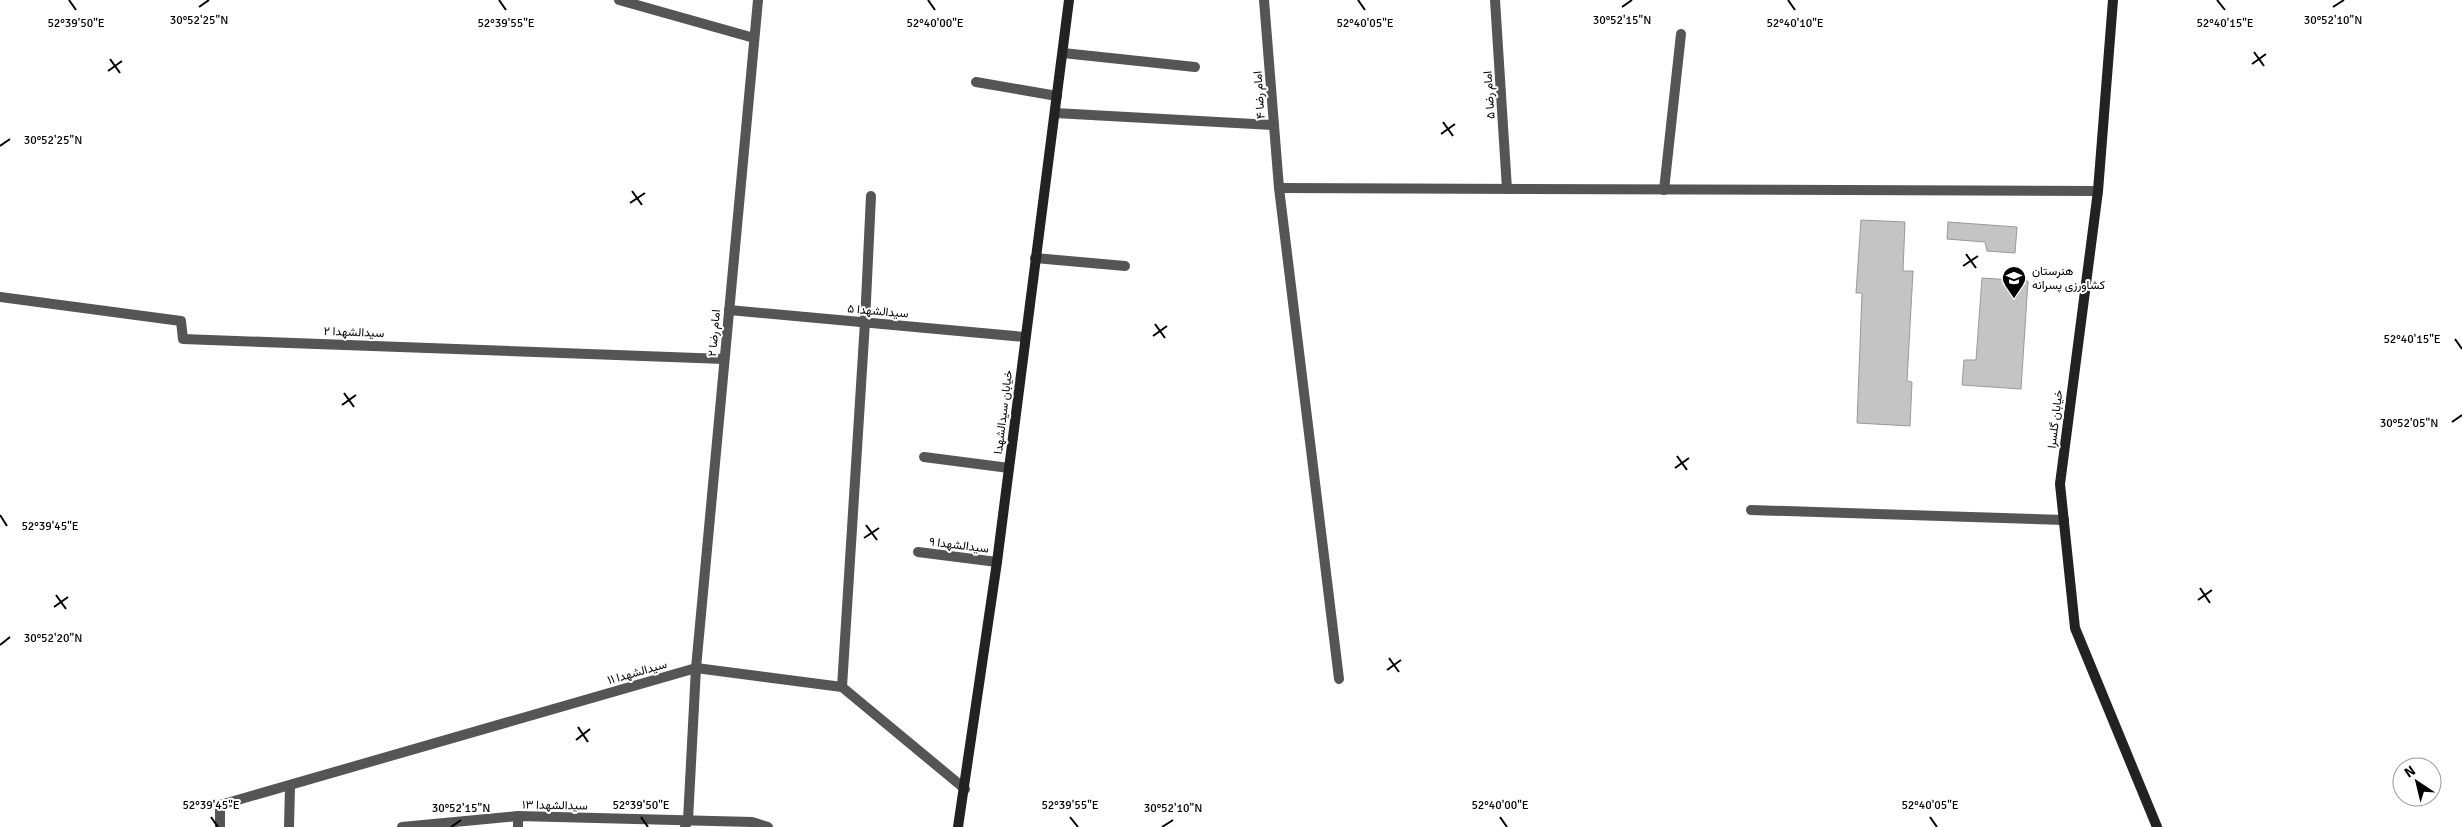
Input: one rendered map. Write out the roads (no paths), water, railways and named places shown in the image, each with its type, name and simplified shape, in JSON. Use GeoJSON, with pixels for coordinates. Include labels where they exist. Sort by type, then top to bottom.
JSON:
{"type":"FeatureCollection","features":[{"type":"Feature","properties":{"kind":"street"},"geometry":{"type":"LineString","coordinates":[[619,0],[754,38]]}},
{"type":"Feature","properties":{"kind":"street","name":"امام رضا ۲"},"geometry":{"type":"LineString","coordinates":[[686,823],[696,668],[758,0]]}},
{"type":"Feature","properties":{"kind":"street","name":"خیابان سیدالشهدا"},"geometry":{"type":"LineString","coordinates":[[958,827],[997,562],[1069,0]]}},
{"type":"Feature","properties":{"kind":"street","name":"امام رضا ۴"},"geometry":{"type":"LineString","coordinates":[[1264,0],[1279,188],[1339,678]]}},
{"type":"Feature","properties":{"kind":"street","name":"امام رضا ۵"},"geometry":{"type":"LineString","coordinates":[[1495,0],[1507,189]]}},
{"type":"Feature","properties":{"kind":"street","name":"خیابان گلسرا"},"geometry":{"type":"LineString","coordinates":[[2113,0],[2098,192],[2060,484],[2075,628],[2158,827]]}},
{"type":"Feature","properties":{"kind":"street"},"geometry":{"type":"LineString","coordinates":[[1664,190],[1682,34]]}},
{"type":"Feature","properties":{"kind":"street"},"geometry":{"type":"LineString","coordinates":[[1063,53],[1195,67]]}},
{"type":"Feature","properties":{"kind":"street"},"geometry":{"type":"LineString","coordinates":[[976,82],[1057,96]]}},
{"type":"Feature","properties":{"kind":"street"},"geometry":{"type":"LineString","coordinates":[[1055,113],[1274,125]]}},
{"type":"Feature","properties":{"kind":"street"},"geometry":{"type":"LineString","coordinates":[[1279,188],[2098,192]]}},
{"type":"Feature","properties":{"kind":"street"},"geometry":{"type":"LineString","coordinates":[[871,196],[842,687],[964,789]]}},
{"type":"Feature","properties":{"kind":"street"},"geometry":{"type":"LineString","coordinates":[[1035,258],[1125,266]]}},
{"type":"Feature","properties":{"kind":"street","name":"سیدالشهدا ۲"},"geometry":{"type":"LineString","coordinates":[[0,298],[181,321],[183,339],[724,359]]}},
{"type":"Feature","properties":{"kind":"street","name":"سیدالشهدا ۵"},"geometry":{"type":"LineString","coordinates":[[729,310],[1025,337]]}},
{"type":"Feature","properties":{"kind":"street"},"geometry":{"type":"LineString","coordinates":[[924,457],[1009,468]]}},
{"type":"Feature","properties":{"kind":"street"},"geometry":{"type":"LineString","coordinates":[[1751,510],[2064,520]]}},
{"type":"Feature","properties":{"kind":"street","name":"سیدالشهدا ۹"},"geometry":{"type":"LineString","coordinates":[[918,552],[997,562]]}},
{"type":"Feature","properties":{"kind":"street","name":"سیدالشهدا ۱۱"},"geometry":{"type":"LineString","coordinates":[[220,827],[220,805],[696,668],[842,687]]}},
{"type":"Feature","properties":{"kind":"street"},"geometry":{"type":"LineString","coordinates":[[289,827],[290,786]]}},
{"type":"Feature","properties":{"kind":"street","name":"سیدالشهدا ۱۳"},"geometry":{"type":"LineString","coordinates":[[402,827],[518,822],[752,822],[768,827]]}},
{"type":"Feature","properties":{"kind":"place","name":"هنرستان کشاورزی پسرانه"},"geometry":{"type":"Point","coordinates":[2014,299]}}]}
